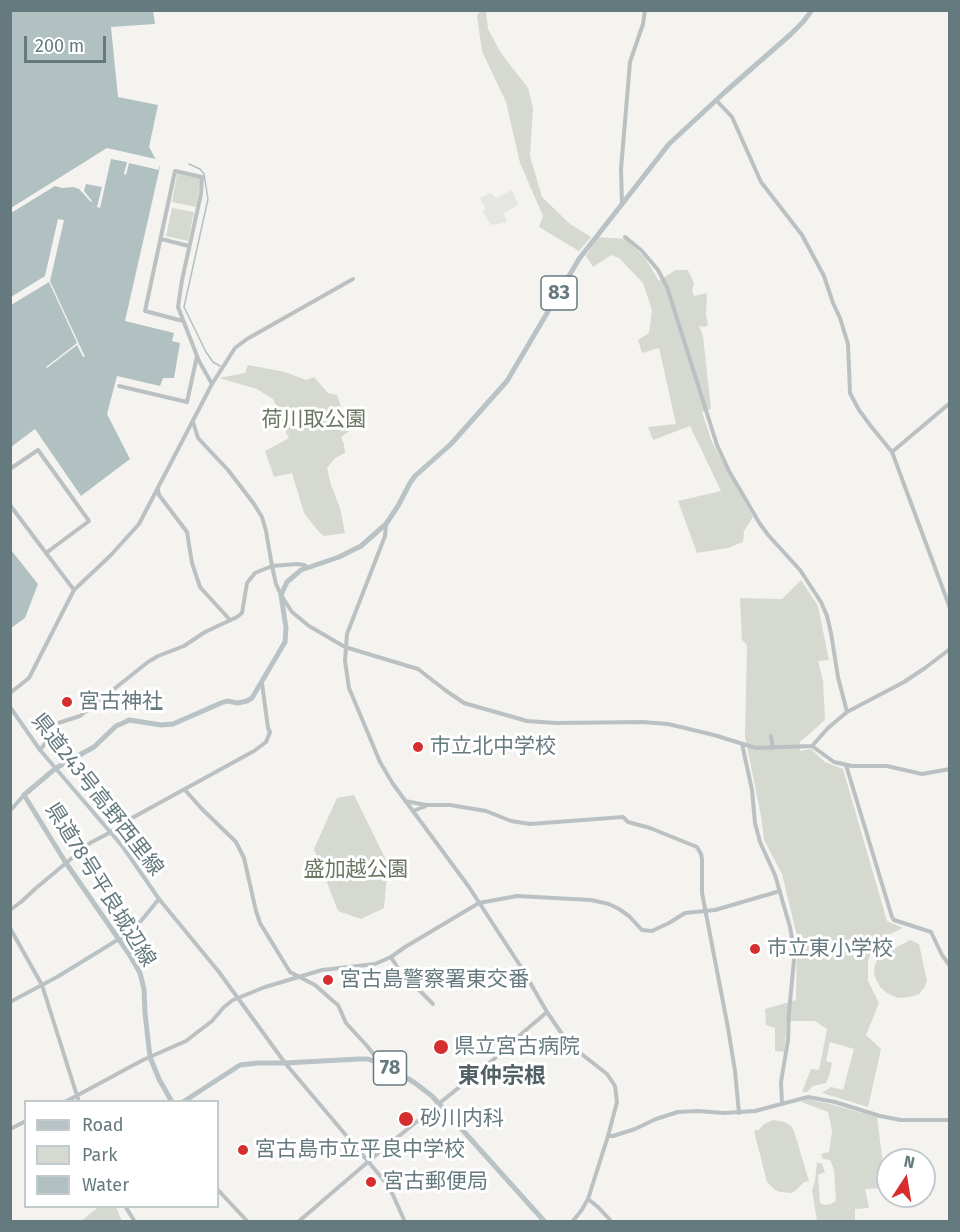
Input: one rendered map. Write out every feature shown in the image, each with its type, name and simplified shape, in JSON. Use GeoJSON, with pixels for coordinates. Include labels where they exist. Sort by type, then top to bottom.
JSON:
{"type":"FeatureCollection","features":[{"type":"Feature","properties":{"kind":"main road","name":"83"},"geometry":{"type":"LineString","coordinates":[[281,595],[291,578],[307,567],[354,550],[367,542],[386,524],[415,476],[451,444],[507,381],[579,259],[669,144],[793,32],[813,10]]}},
{"type":"Feature","properties":{"kind":"main road"},"geometry":{"type":"LineString","coordinates":[[262,682],[285,642],[286,628],[281,595]]}},
{"type":"Feature","properties":{"kind":"main road","name":"県道78号平良城辺線"},"geometry":{"type":"LineString","coordinates":[[171,1100],[150,1057],[144,989],[140,973],[66,863],[24,795],[56,768],[94,747],[116,726],[129,720],[161,725],[173,724],[227,701],[238,703],[247,701],[252,698],[262,682]]}},
{"type":"Feature","properties":{"kind":"main road","name":"県道243号高野西里線"},"geometry":{"type":"LineString","coordinates":[[10,707],[40,750],[123,847],[159,899],[135,927],[119,939],[10,1002]]}},
{"type":"Feature","properties":{"kind":"main road"},"geometry":{"type":"LineString","coordinates":[[10,811],[24,795]]}},
{"type":"Feature","properties":{"kind":"main road","name":"78"},"geometry":{"type":"LineString","coordinates":[[185,1100],[240,1065],[258,1062],[368,1059],[389,1067],[416,1083],[440,1104],[545,1221]]}},
{"type":"Feature","properties":{"kind":"street"},"geometry":{"type":"LineString","coordinates":[[622,205],[621,169],[630,62],[643,24],[645,10]]}},
{"type":"Feature","properties":{"kind":"street"},"geometry":{"type":"LineString","coordinates":[[716,100],[732,117],[761,182],[802,235],[822,272],[848,344],[850,393],[859,410],[892,452],[950,608]]}},
{"type":"Feature","properties":{"kind":"street"},"geometry":{"type":"LineString","coordinates":[[183,321],[145,311],[175,171],[202,177],[201,194],[178,307],[197,355],[212,384]]}},
{"type":"Feature","properties":{"kind":"street"},"geometry":{"type":"LineString","coordinates":[[625,237],[648,258],[667,287],[717,445],[729,471],[760,524],[800,570],[821,602],[831,633],[838,677],[847,712]]}},
{"type":"Feature","properties":{"kind":"street"},"geometry":{"type":"LineString","coordinates":[[161,239],[189,246]]}},
{"type":"Feature","properties":{"kind":"street"},"geometry":{"type":"LineString","coordinates":[[10,693],[29,678],[74,590],[111,555],[141,520],[212,384],[235,348],[353,279]]}},
{"type":"Feature","properties":{"kind":"street"},"geometry":{"type":"LineString","coordinates":[[119,386],[187,402],[197,355]]}},
{"type":"Feature","properties":{"kind":"street"},"geometry":{"type":"LineString","coordinates":[[892,452],[950,403]]}},
{"type":"Feature","properties":{"kind":"street"},"geometry":{"type":"LineString","coordinates":[[193,422],[198,438],[228,470],[262,517],[276,584],[292,612],[309,626],[345,647],[418,669],[464,703],[527,721],[668,724],[756,748],[812,746],[834,762],[846,765],[886,766],[917,773],[950,769]]}},
{"type":"Feature","properties":{"kind":"street"},"geometry":{"type":"LineString","coordinates":[[10,469],[38,450],[89,521],[46,553]]}},
{"type":"Feature","properties":{"kind":"street"},"geometry":{"type":"LineString","coordinates":[[158,489],[159,495],[187,532],[192,563],[200,587],[230,620]]}},
{"type":"Feature","properties":{"kind":"street"},"geometry":{"type":"LineString","coordinates":[[10,505],[74,590]]}},
{"type":"Feature","properties":{"kind":"street"},"geometry":{"type":"LineString","coordinates":[[386,524],[382,543],[351,622],[345,647],[346,675],[351,694],[386,774],[479,903],[560,1031],[571,1045],[607,1074],[613,1082],[617,1102],[608,1136],[588,1199],[572,1221]]}},
{"type":"Feature","properties":{"kind":"street"},"geometry":{"type":"LineString","coordinates":[[40,750],[47,741],[48,731],[52,725],[80,716],[148,662],[184,646],[208,630],[242,613],[245,594],[252,576],[272,566],[297,564],[307,567]]}},
{"type":"Feature","properties":{"kind":"street"},"geometry":{"type":"LineString","coordinates":[[812,746],[847,712],[904,682],[950,649]]}},
{"type":"Feature","properties":{"kind":"street"},"geometry":{"type":"LineString","coordinates":[[10,910],[90,843],[254,751],[266,742],[270,732],[262,682]]}},
{"type":"Feature","properties":{"kind":"street"},"geometry":{"type":"LineString","coordinates":[[771,736],[773,748]]}},
{"type":"Feature","properties":{"kind":"street"},"geometry":{"type":"LineString","coordinates":[[741,744],[752,790],[755,823],[760,842],[780,891],[794,952],[788,1040],[781,1082],[782,1104]]}},
{"type":"Feature","properties":{"kind":"street"},"geometry":{"type":"LineString","coordinates":[[846,765],[891,917],[931,932],[950,966]]}},
{"type":"Feature","properties":{"kind":"street"},"geometry":{"type":"LineString","coordinates":[[185,790],[236,842],[244,858],[260,923],[290,972],[315,985],[338,1005],[346,1023],[368,1047],[378,1063]]}},
{"type":"Feature","properties":{"kind":"street"},"geometry":{"type":"LineString","coordinates":[[404,800],[426,805],[450,805],[486,811],[511,821],[530,824],[623,817],[628,822],[650,828],[697,847],[702,859],[702,893],[728,1028],[739,1113]]}},
{"type":"Feature","properties":{"kind":"street"},"geometry":{"type":"LineString","coordinates":[[413,811],[426,805]]}},
{"type":"Feature","properties":{"kind":"street"},"geometry":{"type":"LineString","coordinates":[[67,1100],[186,1041],[238,998],[265,987],[329,969],[375,964],[391,957],[479,903],[518,896],[591,900],[619,909],[642,930],[648,931],[685,913],[706,911],[780,891]]}},
{"type":"Feature","properties":{"kind":"street"},"geometry":{"type":"LineString","coordinates":[[159,899],[213,965],[285,1063],[382,1178],[405,1221]]}},
{"type":"Feature","properties":{"kind":"street"},"geometry":{"type":"LineString","coordinates":[[10,928],[42,985],[79,1100]]}},
{"type":"Feature","properties":{"kind":"street"},"geometry":{"type":"LineString","coordinates":[[391,957],[399,970],[433,1004]]}},
{"type":"Feature","properties":{"kind":"street"},"geometry":{"type":"LineString","coordinates":[[298,1221],[494,1059],[547,1012]]}},
{"type":"Feature","properties":{"kind":"street"},"geometry":{"type":"LineString","coordinates":[[608,1136],[635,1129],[678,1112],[739,1113],[808,1097],[901,1120],[950,1120]]}},
{"type":"Feature","properties":{"kind":"street"},"geometry":{"type":"LineString","coordinates":[[10,1129],[24,1122]]}},
{"type":"Feature","properties":{"kind":"street"},"geometry":{"type":"LineString","coordinates":[[219,1191],[248,1221]]}},
{"type":"Feature","properties":{"kind":"street"},"geometry":{"type":"LineString","coordinates":[[588,1199],[612,1221]]}},
{"type":"Feature","properties":{"kind":"street"},"geometry":{"type":"LineString","coordinates":[[126,1208],[135,1221]]}},
{"type":"Feature","properties":{"kind":"shaded area"},"geometry":{"type":"Polygon","coordinates":[[[512,190],[518,205],[504,213],[507,222],[491,225],[482,211],[486,209],[480,198],[491,193],[496,198],[512,190]]]}},
{"type":"Feature","properties":{"kind":"green space"},"geometry":{"type":"Polygon","coordinates":[[[480,10],[486,11],[488,29],[501,53],[528,88],[533,108],[530,156],[542,197],[570,224],[591,237],[579,251],[539,227],[543,216],[520,163],[506,102],[482,51],[477,16],[480,10]]]}},
{"type":"Feature","properties":{"kind":"green space"},"geometry":{"type":"Polygon","coordinates":[[[177,174],[201,178],[196,207],[172,202],[177,174]]]}},
{"type":"Feature","properties":{"kind":"green space"},"geometry":{"type":"Polygon","coordinates":[[[172,208],[194,212],[188,241],[166,236],[172,208]]]}},
{"type":"Feature","properties":{"kind":"green space"},"geometry":{"type":"Polygon","coordinates":[[[598,237],[626,239],[645,258],[659,281],[675,270],[688,270],[694,283],[692,291],[694,296],[707,293],[708,325],[699,326],[703,336],[711,409],[702,412],[712,442],[753,517],[744,531],[743,542],[728,548],[697,553],[678,501],[721,491],[690,426],[653,440],[648,427],[676,424],[659,348],[642,353],[638,340],[649,333],[652,310],[643,283],[619,258],[611,255],[593,267],[586,256],[598,237]]]}},
{"type":"Feature","properties":{"kind":"green space","name":"荷川取公園"},"geometry":{"type":"Polygon","coordinates":[[[248,365],[285,372],[306,380],[314,377],[328,393],[337,395],[346,420],[354,428],[341,437],[345,453],[335,458],[327,468],[340,508],[345,533],[324,536],[304,513],[292,473],[274,477],[265,451],[289,438],[274,413],[277,407],[273,399],[257,389],[219,378],[245,373],[248,365]]]}},
{"type":"Feature","properties":{"kind":"green space"},"geometry":{"type":"Polygon","coordinates":[[[801,580],[818,606],[829,660],[818,661],[823,681],[825,720],[800,742],[800,751],[811,749],[825,762],[843,769],[887,921],[903,928],[875,941],[868,961],[868,981],[879,1003],[866,1035],[881,1049],[868,1107],[822,1093],[831,1087],[843,1090],[854,1049],[830,1042],[826,1061],[832,1063],[826,1083],[802,1092],[811,1069],[819,1070],[827,1029],[815,1021],[787,1021],[784,1052],[775,1051],[775,1028],[766,1025],[765,1009],[796,1000],[797,936],[782,874],[764,840],[745,737],[747,645],[742,640],[740,598],[782,599],[801,580]]]}},
{"type":"Feature","properties":{"kind":"green space","name":"盛加越公園"},"geometry":{"type":"Polygon","coordinates":[[[354,795],[388,864],[384,908],[361,919],[338,911],[314,849],[337,798],[354,795]]]}},
{"type":"Feature","properties":{"kind":"green space"},"geometry":{"type":"Polygon","coordinates":[[[910,940],[919,944],[927,981],[919,994],[898,998],[880,987],[874,975],[875,965],[878,957],[910,940]]]}},
{"type":"Feature","properties":{"kind":"green space"},"geometry":{"type":"Polygon","coordinates":[[[806,1099],[877,1117],[881,1148],[876,1148],[876,1188],[865,1189],[869,1208],[855,1209],[855,1221],[817,1221],[812,1190],[817,1162],[822,1164],[825,1172],[818,1175],[820,1203],[825,1205],[836,1201],[834,1170],[830,1160],[823,1159],[821,1154],[829,1152],[832,1131],[828,1112],[801,1102],[806,1099]]]}},
{"type":"Feature","properties":{"kind":"green space"},"geometry":{"type":"Polygon","coordinates":[[[773,1120],[784,1122],[794,1131],[809,1181],[804,1182],[791,1193],[775,1190],[767,1182],[754,1131],[758,1131],[764,1124],[773,1120]]]}},
{"type":"Feature","properties":{"kind":"green space"},"geometry":{"type":"Polygon","coordinates":[[[97,1208],[116,1208],[122,1221],[81,1221],[97,1208]]]}},
{"type":"Feature","properties":{"kind":"water"},"geometry":{"type":"Polygon","coordinates":[[[11,11],[153,11],[155,24],[111,27],[118,97],[158,105],[149,147],[160,167],[125,321],[174,333],[172,341],[180,343],[174,378],[163,378],[160,386],[117,376],[107,414],[130,459],[81,496],[35,429],[11,447],[11,11]]]}},
{"type":"Feature","properties":{"kind":"water"},"geometry":{"type":"Polygon","coordinates":[[[11,550],[38,584],[25,618],[11,628],[11,550]]]}},
{"type":"Feature","properties":{"kind":"pier"},"geometry":{"type":"Polygon","coordinates":[[[107,148],[160,160],[159,170],[129,163],[126,175],[124,174],[127,162],[111,159],[100,208],[97,207],[102,187],[86,184],[84,191],[91,202],[79,189],[55,186],[11,213],[11,208],[107,148]]]}},
{"type":"Feature","properties":{"kind":"pier"},"geometry":{"type":"Polygon","coordinates":[[[58,219],[64,220],[50,281],[85,357],[77,345],[47,368],[77,343],[49,282],[11,305],[11,297],[45,276],[58,219]]]}},
{"type":"Feature","properties":{"kind":"waterway"},"geometry":{"type":"LineString","coordinates":[[189,164],[200,169],[204,174],[208,199],[184,307],[206,352],[213,362],[220,366]]}},
{"type":"Feature","properties":{"kind":"place","name":"宮古神社"},"geometry":{"type":"Point","coordinates":[67,702]}},
{"type":"Feature","properties":{"kind":"place","name":"市立北中学校"},"geometry":{"type":"Point","coordinates":[418,747]}},
{"type":"Feature","properties":{"kind":"place","name":"市立東小学校"},"geometry":{"type":"Point","coordinates":[755,949]}},
{"type":"Feature","properties":{"kind":"place","name":"宮古島警察署東交番"},"geometry":{"type":"Point","coordinates":[328,980]}},
{"type":"Feature","properties":{"kind":"place","name":"県立宮古病院"},"geometry":{"type":"Point","coordinates":[441,1047]}},
{"type":"Feature","properties":{"kind":"place","name":"砂川内科"},"geometry":{"type":"Point","coordinates":[406,1119]}},
{"type":"Feature","properties":{"kind":"place","name":"宮古島市立平良中学校"},"geometry":{"type":"Point","coordinates":[243,1150]}},
{"type":"Feature","properties":{"kind":"place","name":"宮古郵便局"},"geometry":{"type":"Point","coordinates":[371,1182]}},
{"type":"Feature","properties":{"kind":"district","name":"東仲宗根"},"geometry":{"type":"Point","coordinates":[502,1077]}}]}
